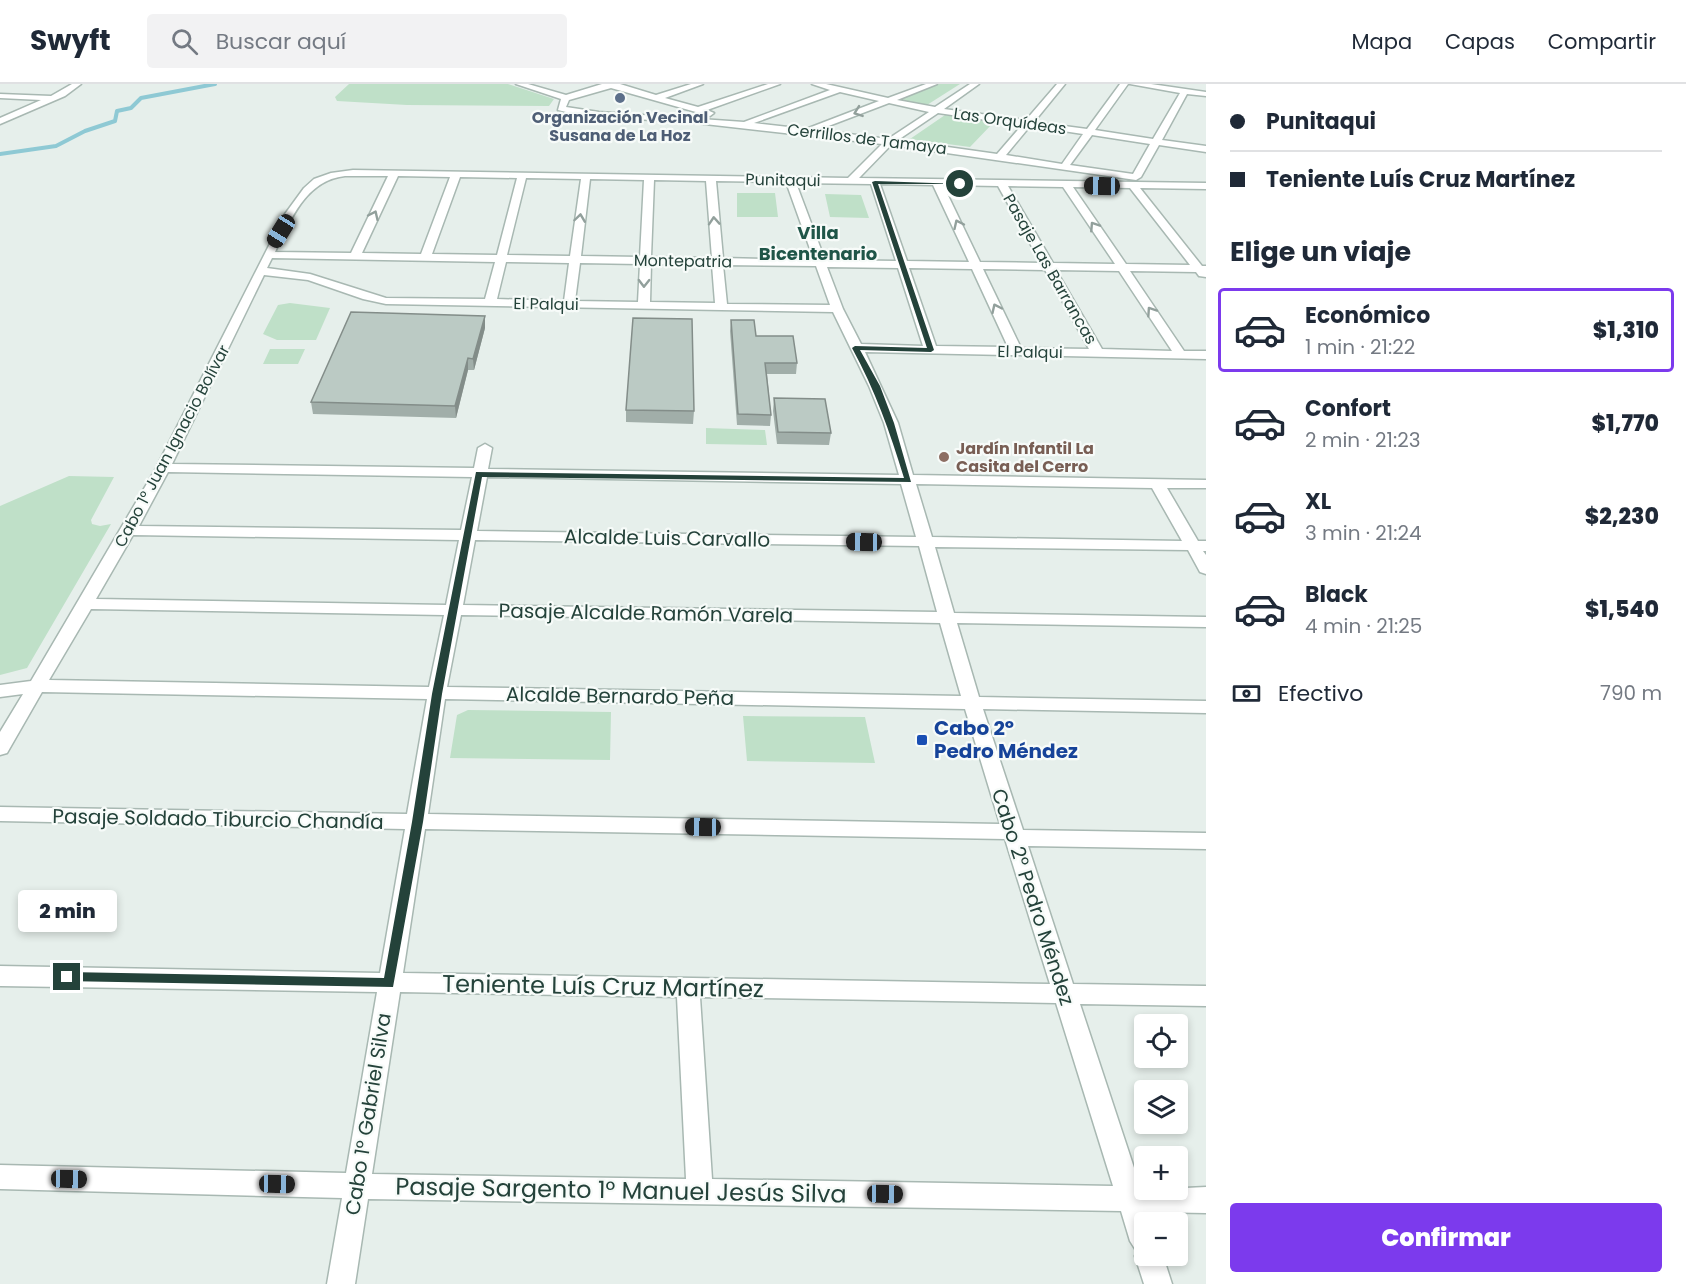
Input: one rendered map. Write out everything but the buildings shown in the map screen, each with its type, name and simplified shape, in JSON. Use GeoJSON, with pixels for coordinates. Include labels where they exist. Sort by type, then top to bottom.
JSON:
{"type":"FeatureCollection","features":[{"type":"Feature","properties":{"kind":"street"},"geometry":{"type":"LineString","coordinates":[[0,121],[53,99],[77,84]]}},
{"type":"Feature","properties":{"kind":"street"},"geometry":{"type":"LineString","coordinates":[[520,84],[566,98],[611,84],[743,123],[855,84]]}},
{"type":"Feature","properties":{"kind":"street"},"geometry":{"type":"LineString","coordinates":[[656,98],[699,84]]}},
{"type":"Feature","properties":{"kind":"street"},"geometry":{"type":"LineString","coordinates":[[697,110],[776,84]]}},
{"type":"Feature","properties":{"kind":"street","name":"Las Orquídeas"},"geometry":{"type":"LineString","coordinates":[[816,84],[886,102],[1206,150]]}},
{"type":"Feature","properties":{"kind":"street"},"geometry":{"type":"LineString","coordinates":[[808,131],[933,84]]}},
{"type":"Feature","properties":{"kind":"street"},"geometry":{"type":"LineString","coordinates":[[850,181],[888,143],[975,84]]}},
{"type":"Feature","properties":{"kind":"street"},"geometry":{"type":"LineString","coordinates":[[1000,157],[1061,84]]}},
{"type":"Feature","properties":{"kind":"street"},"geometry":{"type":"LineString","coordinates":[[1064,167],[1124,84]]}},
{"type":"Feature","properties":{"kind":"street"},"geometry":{"type":"LineString","coordinates":[[1134,84],[1206,94]]}},
{"type":"Feature","properties":{"kind":"street"},"geometry":{"type":"LineString","coordinates":[[1185,91],[1135,182],[1204,272]]}},
{"type":"Feature","properties":{"kind":"street"},"geometry":{"type":"LineString","coordinates":[[0,96],[53,99]]}},
{"type":"Feature","properties":{"kind":"street","name":"Cerrillos de Tamaya"},"geometry":{"type":"LineString","coordinates":[[566,98],[561,107],[568,113],[743,123],[1000,157],[1064,167],[1135,182],[1203,187]]}},
{"type":"Feature","properties":{"kind":"street"},"geometry":{"type":"LineString","coordinates":[[698,120],[707,113]]}},
{"type":"Feature","properties":{"kind":"street"},"geometry":{"type":"LineString","coordinates":[[0,116],[13,117]]}},
{"type":"Feature","properties":{"kind":"street","name":"Punitaqui"},"geometry":{"type":"LineString","coordinates":[[360,173],[938,184],[1067,185],[1135,182]]}},
{"type":"Feature","properties":{"kind":"street","name":"Cabo 1° Juan Ignacio Bolívar"},"geometry":{"type":"LineString","coordinates":[[0,748],[129,530],[163,468],[260,270],[306,191],[316,180],[360,173]]}},
{"type":"Feature","properties":{"kind":"street"},"geometry":{"type":"LineString","coordinates":[[355,256],[394,174]]}},
{"type":"Feature","properties":{"kind":"street"},"geometry":{"type":"LineString","coordinates":[[425,257],[456,175]]}},
{"type":"Feature","properties":{"kind":"street"},"geometry":{"type":"LineString","coordinates":[[490,303],[522,176]]}},
{"type":"Feature","properties":{"kind":"street"},"geometry":{"type":"LineString","coordinates":[[568,304],[586,177]]}},
{"type":"Feature","properties":{"kind":"street"},"geometry":{"type":"LineString","coordinates":[[644,305],[649,178]]}},
{"type":"Feature","properties":{"kind":"street"},"geometry":{"type":"LineString","coordinates":[[711,179],[721,307]]}},
{"type":"Feature","properties":{"kind":"street","name":"Cabo 2° Pedro Méndez"},"geometry":{"type":"LineString","coordinates":[[790,180],[837,309],[876,386],[891,423],[971,701],[1135,1212]]}},
{"type":"Feature","properties":{"kind":"street"},"geometry":{"type":"LineString","coordinates":[[875,182],[931,350]]}},
{"type":"Feature","properties":{"kind":"street"},"geometry":{"type":"LineString","coordinates":[[938,184],[1016,351]]}},
{"type":"Feature","properties":{"kind":"street","name":"Pasaje Las Barrancas"},"geometry":{"type":"LineString","coordinates":[[1002,184],[1098,353]]}},
{"type":"Feature","properties":{"kind":"street"},"geometry":{"type":"LineString","coordinates":[[1067,185],[1181,355]]}},
{"type":"Feature","properties":{"kind":"street","name":"Montepatria"},"geometry":{"type":"LineString","coordinates":[[268,255],[1121,267],[1204,272]]}},
{"type":"Feature","properties":{"kind":"street","name":"El Palqui"},"geometry":{"type":"LineString","coordinates":[[260,270],[296,274],[376,299],[837,309]]}},
{"type":"Feature","properties":{"kind":"street","name":"El Palqui"},"geometry":{"type":"LineString","coordinates":[[855,348],[1206,356]]}},
{"type":"Feature","properties":{"kind":"street","name":"Cabo 1° Gabriel Silva"},"geometry":{"type":"LineString","coordinates":[[341,1284],[389,983],[418,822],[437,694],[485,448]]}},
{"type":"Feature","properties":{"kind":"street"},"geometry":{"type":"LineString","coordinates":[[163,468],[1206,484]]}},
{"type":"Feature","properties":{"kind":"street"},"geometry":{"type":"LineString","coordinates":[[1157,483],[1200,546],[1206,569]]}},
{"type":"Feature","properties":{"kind":"street","name":"Alcalde Luis Carvallo"},"geometry":{"type":"LineString","coordinates":[[129,530],[1200,546]]}},
{"type":"Feature","properties":{"kind":"street","name":"Pasaje Alcalde Ramón Varela"},"geometry":{"type":"LineString","coordinates":[[87,604],[1206,622]]}},
{"type":"Feature","properties":{"kind":"street","name":"Alcalde Bernardo Peña"},"geometry":{"type":"LineString","coordinates":[[0,691],[35,686],[1206,707]]}},
{"type":"Feature","properties":{"kind":"street","name":"Pasaje Soldado Tiburcio Chandía"},"geometry":{"type":"LineString","coordinates":[[0,814],[1206,841]]}},
{"type":"Feature","properties":{"kind":"street","name":"Teniente Luís Cruz Martínez"},"geometry":{"type":"LineString","coordinates":[[0,976],[1206,996]]}},
{"type":"Feature","properties":{"kind":"street"},"geometry":{"type":"LineString","coordinates":[[688,987],[700,1191]]}},
{"type":"Feature","properties":{"kind":"street","name":"Pasaje Sargento 1° Manuel Jesús Silva"},"geometry":{"type":"LineString","coordinates":[[0,1177],[356,1186],[1206,1200]]}},
{"type":"Feature","properties":{"kind":"street"},"geometry":{"type":"LineString","coordinates":[[1152,1266],[1158,1284]]}},
{"type":"Feature","properties":{"kind":"green space"},"geometry":{"type":"Polygon","coordinates":[[[349,84],[508,84],[554,99],[549,106],[407,105],[337,101],[335,97],[349,84]]]}},
{"type":"Feature","properties":{"kind":"green space"},"geometry":{"type":"Polygon","coordinates":[[[939,84],[960,84],[927,105],[897,100],[939,84]]]}},
{"type":"Feature","properties":{"kind":"green space"},"geometry":{"type":"Polygon","coordinates":[[[945,115],[994,122],[970,147],[910,139],[945,115]]]}},
{"type":"Feature","properties":{"kind":"green space"},"geometry":{"type":"Polygon","coordinates":[[[737,193],[775,193],[778,217],[737,217],[737,193]]]}},
{"type":"Feature","properties":{"kind":"green space"},"geometry":{"type":"Polygon","coordinates":[[[825,194],[861,195],[869,218],[830,217],[825,194]]]}},
{"type":"Feature","properties":{"kind":"green space"},"geometry":{"type":"Polygon","coordinates":[[[290,303],[330,308],[316,340],[277,340],[263,334],[278,305],[290,303]]]}},
{"type":"Feature","properties":{"kind":"green space"},"geometry":{"type":"Polygon","coordinates":[[[270,349],[305,349],[298,364],[263,364],[270,349]]]}},
{"type":"Feature","properties":{"kind":"green space"},"geometry":{"type":"Polygon","coordinates":[[[706,428],[765,430],[767,445],[706,444],[706,428]]]}},
{"type":"Feature","properties":{"kind":"green space"},"geometry":{"type":"Polygon","coordinates":[[[69,476],[114,477],[91,520],[92,524],[100,526],[111,524],[27,668],[0,675],[0,506],[69,476]]]}},
{"type":"Feature","properties":{"kind":"green space"},"geometry":{"type":"Polygon","coordinates":[[[468,710],[611,712],[610,760],[450,758],[457,715],[468,710]]]}},
{"type":"Feature","properties":{"kind":"green space"},"geometry":{"type":"Polygon","coordinates":[[[743,716],[865,717],[875,763],[747,761],[743,716]]]}},
{"type":"Feature","properties":{"kind":"waterway"},"geometry":{"type":"LineString","coordinates":[[0,154],[56,146],[85,131],[115,121],[117,111],[131,108],[141,98],[215,84]]}},
{"type":"Feature","properties":{"kind":"place","name":"Organización Vecinal Susana de La Hoz"},"geometry":{"type":"Point","coordinates":[620,98]}},
{"type":"Feature","properties":{"kind":"place","name":"Jardín Infantil La Casita del Cerro"},"geometry":{"type":"Point","coordinates":[944,457]}},
{"type":"Feature","properties":{"kind":"place","name":"Cabo 2º Pedro Méndez"},"geometry":{"type":"Point","coordinates":[922,740]}},
{"type":"Feature","properties":{"kind":"district","name":"Villa Bicentenario"},"geometry":{"type":"Point","coordinates":[818,242]}},
{"type":"Feature","properties":{"kind":"route"},"geometry":{"type":"LineString","coordinates":[[67,977],[389,983],[418,822],[437,694],[479,474],[908,480],[891,423],[876,386],[855,348],[931,350],[875,182],[960,184]]}}]}
